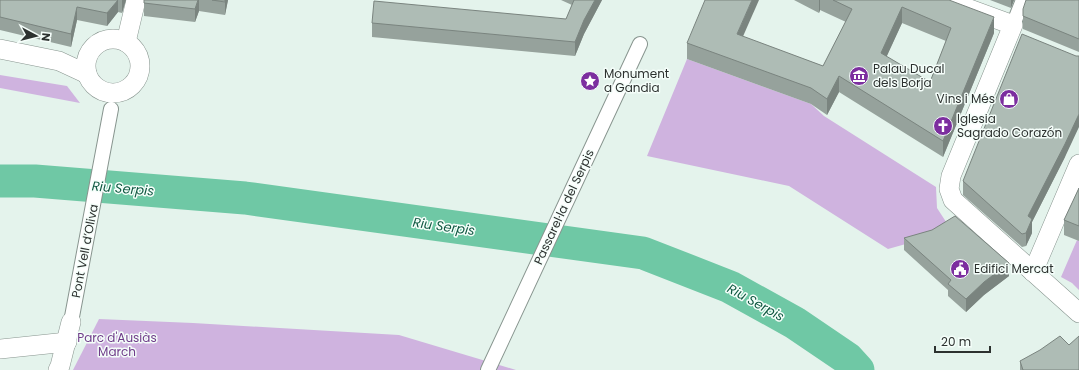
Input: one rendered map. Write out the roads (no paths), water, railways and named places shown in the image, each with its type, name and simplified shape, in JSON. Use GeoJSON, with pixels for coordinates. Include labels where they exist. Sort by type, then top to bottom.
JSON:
{"type":"FeatureCollection","features":[{"type":"Feature","properties":{"kind":"street"},"geometry":{"type":"LineString","coordinates":[[126,42],[136,0]]}},
{"type":"Feature","properties":{"kind":"street"},"geometry":{"type":"LineString","coordinates":[[945,0],[1015,32]]}},
{"type":"Feature","properties":{"kind":"street"},"geometry":{"type":"LineString","coordinates":[[1023,0],[1015,32],[951,176],[949,189],[953,200],[962,209],[1079,313]]}},
{"type":"Feature","properties":{"kind":"street"},"geometry":{"type":"LineString","coordinates":[[118,39],[126,42],[132,46],[140,60],[139,76],[127,90],[111,101],[91,82],[87,74],[86,63],[90,51],[96,45],[106,40],[118,39]]}},
{"type":"Feature","properties":{"kind":"street","name":"Passarel·la del Serpis"},"geometry":{"type":"LineString","coordinates":[[488,370],[640,44]]}},
{"type":"Feature","properties":{"kind":"street"},"geometry":{"type":"LineString","coordinates":[[0,49],[58,61],[87,74]]}},
{"type":"Feature","properties":{"kind":"street"},"geometry":{"type":"LineString","coordinates":[[58,61],[90,51]]}},
{"type":"Feature","properties":{"kind":"street","name":"Pont Vell d’Oliva"},"geometry":{"type":"LineString","coordinates":[[71,322],[111,101]]}},
{"type":"Feature","properties":{"kind":"street"},"geometry":{"type":"LineString","coordinates":[[1033,272],[1079,164]]}},
{"type":"Feature","properties":{"kind":"street"},"geometry":{"type":"LineString","coordinates":[[58,370],[67,342],[71,322]]}},
{"type":"Feature","properties":{"kind":"street"},"geometry":{"type":"LineString","coordinates":[[0,349],[67,342]]}},
{"type":"Feature","properties":{"kind":"waterway","name":"Riu Serpis"},"geometry":{"type":"LineString","coordinates":[[0,181],[35,181],[245,198],[643,253],[730,287],[795,323],[848,359],[858,370]]}},
{"type":"Feature","properties":{"kind":"place","name":"Palau Ducal dels Borja"},"geometry":{"type":"Point","coordinates":[859,76]}},
{"type":"Feature","properties":{"kind":"place","name":"Monument a Gandia"},"geometry":{"type":"Point","coordinates":[590,81]}},
{"type":"Feature","properties":{"kind":"place","name":"Vins i Més"},"geometry":{"type":"Point","coordinates":[1009,99]}},
{"type":"Feature","properties":{"kind":"place","name":"Iglesia Sagrado Corazón"},"geometry":{"type":"Point","coordinates":[943,126]}},
{"type":"Feature","properties":{"kind":"place","name":"Edifici Mercat"},"geometry":{"type":"Point","coordinates":[960,269]}},
{"type":"Feature","properties":{"kind":"park label","name":"Parc d'Ausiàs March"},"geometry":{"type":"Point","coordinates":[117,345]}}]}
